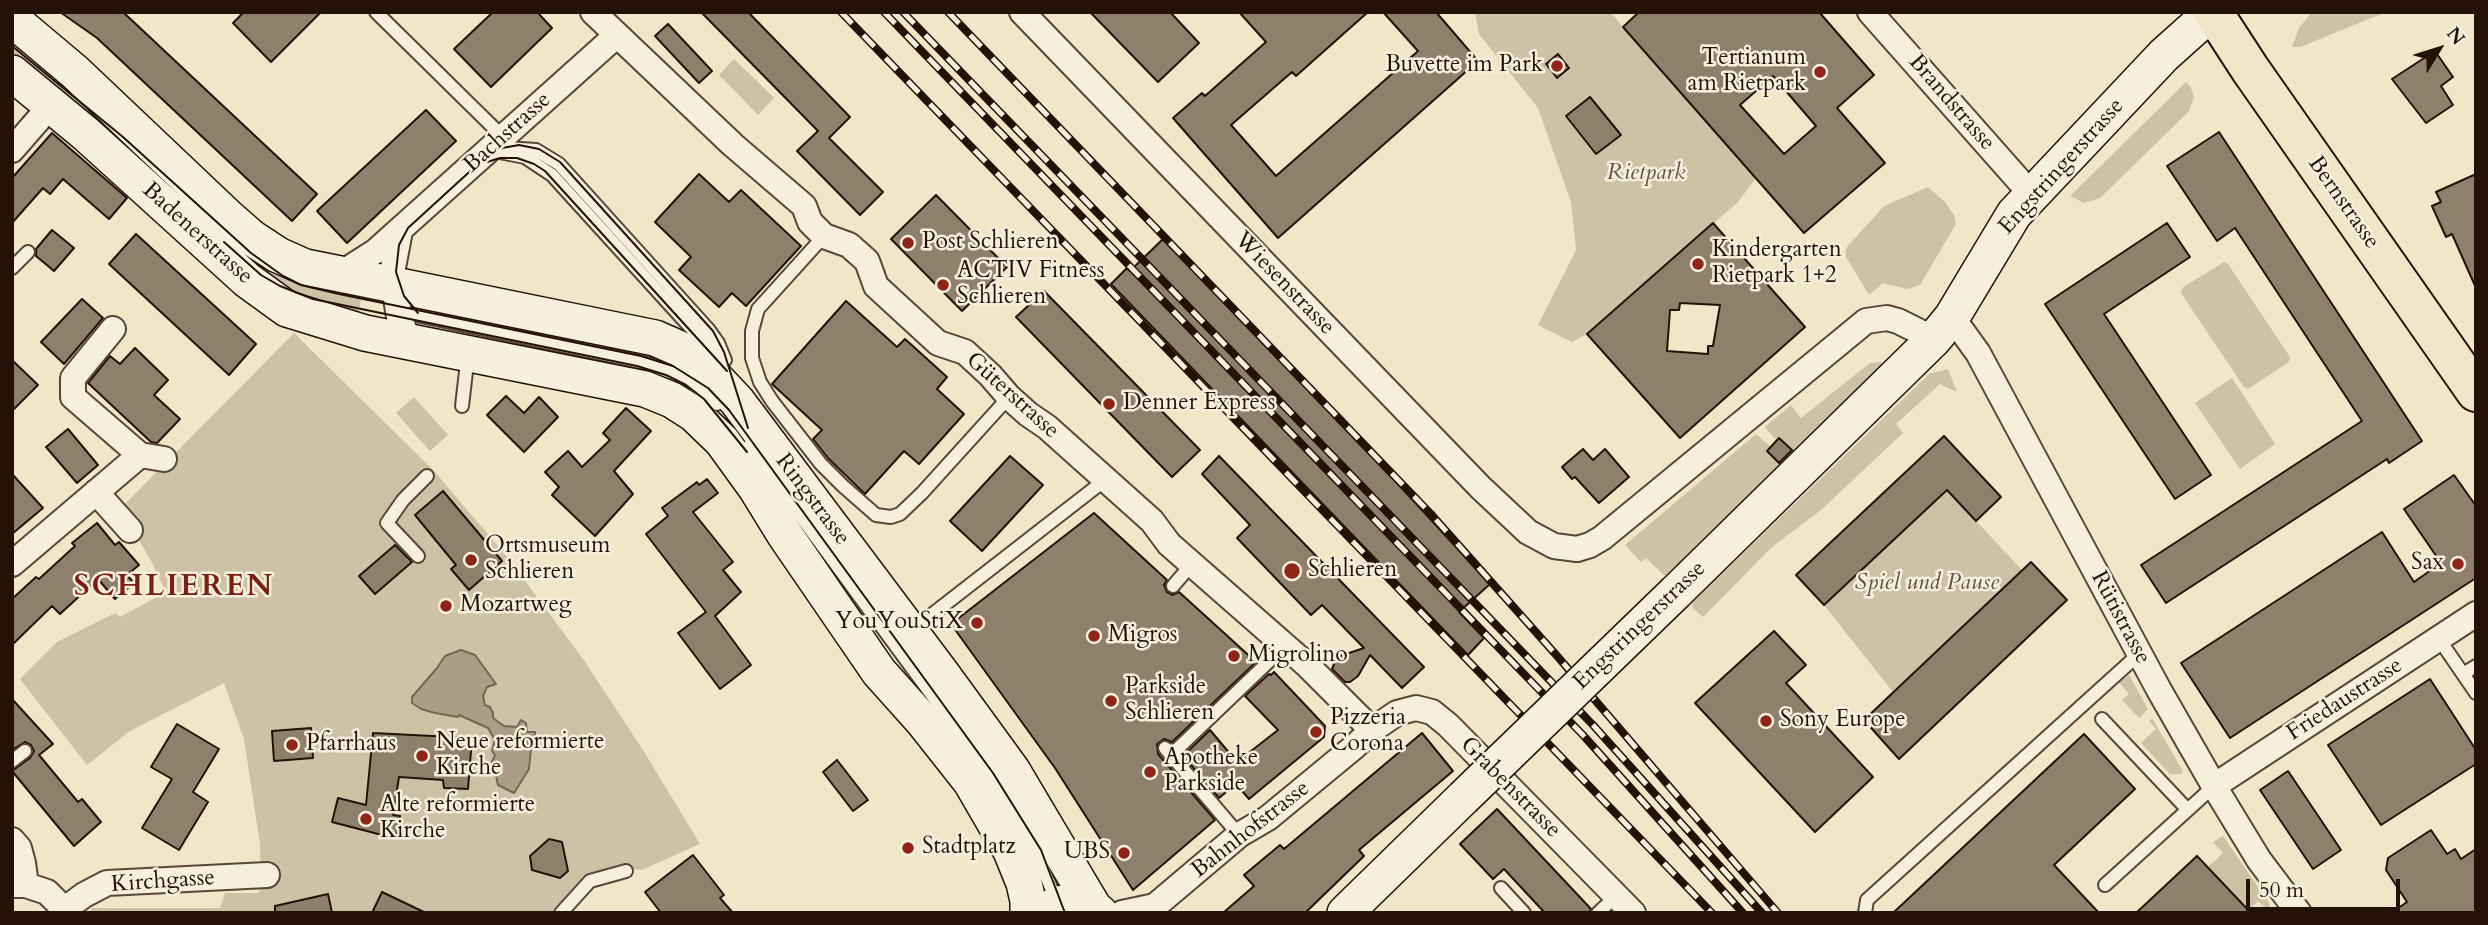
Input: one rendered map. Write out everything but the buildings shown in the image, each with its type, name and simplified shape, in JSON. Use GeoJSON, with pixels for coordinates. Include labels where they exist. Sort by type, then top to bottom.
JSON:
{"type":"FeatureCollection","features":[{"type":"Feature","properties":{"kind":"main road","name":"Engstringerstrasse"},"geometry":{"type":"LineString","coordinates":[[1345,913],[1890,385],[1943,328],[2001,234],[2031,194],[2164,55],[2212,12]]}},
{"type":"Feature","properties":{"kind":"main road","name":"Bernstrasse"},"geometry":{"type":"LineString","coordinates":[[2212,12],[2476,392]]}},
{"type":"Feature","properties":{"kind":"main road","name":"Badenerstrasse"},"geometry":{"type":"LineString","coordinates":[[12,19],[75,72],[135,131],[253,238],[305,267],[340,274]]}},
{"type":"Feature","properties":{"kind":"main road","name":"Badenerstrasse"},"geometry":{"type":"LineString","coordinates":[[12,73],[52,104],[268,297],[287,309],[365,333],[400,312]]}},
{"type":"Feature","properties":{"kind":"main road","name":"Ringstrasse"},"geometry":{"type":"LineString","coordinates":[[340,274],[469,353],[645,389],[672,400],[694,414],[722,441],[736,460],[879,672],[922,720],[971,782],[1012,851],[1028,901],[1072,911]]}},
{"type":"Feature","properties":{"kind":"main road","name":"Ringstrasse"},"geometry":{"type":"LineString","coordinates":[[400,312],[656,338],[691,355],[714,375],[732,404],[900,635],[1012,770],[1072,911]]}},
{"type":"Feature","properties":{"kind":"street"},"geometry":{"type":"LineString","coordinates":[[593,12],[733,145],[804,206],[810,222],[824,236]]}},
{"type":"Feature","properties":{"kind":"street","name":"Wiesenstrasse"},"geometry":{"type":"LineString","coordinates":[[1022,12],[1481,488],[1528,532],[1554,546],[1577,549],[1602,538],[1866,321],[1887,318],[1943,328]]}},
{"type":"Feature","properties":{"kind":"street","name":"Brandstrasse"},"geometry":{"type":"LineString","coordinates":[[1870,12],[2031,194]]}},
{"type":"Feature","properties":{"kind":"street","name":"Bachstrasse"},"geometry":{"type":"LineString","coordinates":[[340,274],[371,256],[400,231],[617,35]]}},
{"type":"Feature","properties":{"kind":"street"},"geometry":{"type":"LineString","coordinates":[[12,150],[52,104]]}},
{"type":"Feature","properties":{"kind":"street"},"geometry":{"type":"LineString","coordinates":[[400,231],[392,266],[400,312]]}},
{"type":"Feature","properties":{"kind":"street","name":"Güterstrasse"},"geometry":{"type":"LineString","coordinates":[[824,236],[849,245],[867,261],[877,285],[885,294],[938,343],[965,352],[1009,397],[1047,427],[1152,521],[1169,544],[1191,565],[1285,646],[1372,730]]}},
{"type":"Feature","properties":{"kind":"street","name":"Rütistrasse"},"geometry":{"type":"LineString","coordinates":[[1943,328],[1978,353],[2139,654],[2214,786],[2291,910]]}},
{"type":"Feature","properties":{"kind":"street"},"geometry":{"type":"LineString","coordinates":[[113,329],[73,378],[73,397],[140,455],[164,459]]}},
{"type":"Feature","properties":{"kind":"street"},"geometry":{"type":"LineString","coordinates":[[12,564],[140,455]]}},
{"type":"Feature","properties":{"kind":"street"},"geometry":{"type":"LineString","coordinates":[[96,492],[130,530]]}},
{"type":"Feature","properties":{"kind":"street","name":"Friedaustrasse"},"geometry":{"type":"LineString","coordinates":[[2214,786],[2476,614]]}},
{"type":"Feature","properties":{"kind":"street","name":"Grabenstrasse"},"geometry":{"type":"LineString","coordinates":[[1372,730],[1409,708],[1432,712],[1448,725],[1616,907]]}},
{"type":"Feature","properties":{"kind":"street","name":"Bahnhofstrasse"},"geometry":{"type":"LineString","coordinates":[[1072,911],[1155,906],[1238,835],[1268,818],[1372,730]]}},
{"type":"Feature","properties":{"kind":"street"},"geometry":{"type":"LineString","coordinates":[[12,840],[19,848],[23,863],[19,885],[47,892],[67,911]]}},
{"type":"Feature","properties":{"kind":"street","name":"Kirchgasse"},"geometry":{"type":"LineString","coordinates":[[67,911],[84,895],[107,883],[267,875]]}},
{"type":"Feature","properties":{"kind":"lane"},"geometry":{"type":"LineString","coordinates":[[376,12],[496,144],[552,175],[732,404],[757,456],[900,635],[1018,819],[1072,911]]}},
{"type":"Feature","properties":{"kind":"lane"},"geometry":{"type":"LineString","coordinates":[[824,236],[758,309],[752,331],[751,358],[765,391],[806,445],[831,475],[876,515],[891,517],[910,505],[1009,397]]}},
{"type":"Feature","properties":{"kind":"lane"},"geometry":{"type":"LineString","coordinates":[[12,268],[27,252]]}},
{"type":"Feature","properties":{"kind":"lane"},"geometry":{"type":"LineString","coordinates":[[462,406],[469,353]]}},
{"type":"Feature","properties":{"kind":"lane"},"geometry":{"type":"LineString","coordinates":[[732,404],[757,456]]}},
{"type":"Feature","properties":{"kind":"lane"},"geometry":{"type":"LineString","coordinates":[[418,556],[387,523],[403,500],[427,476]]}},
{"type":"Feature","properties":{"kind":"lane"},"geometry":{"type":"LineString","coordinates":[[839,614],[851,620],[872,639],[900,635],[1105,480]]}},
{"type":"Feature","properties":{"kind":"lane"},"geometry":{"type":"LineString","coordinates":[[1172,586],[1191,565]]}},
{"type":"Feature","properties":{"kind":"lane"},"geometry":{"type":"LineString","coordinates":[[2439,639],[2476,692]]}},
{"type":"Feature","properties":{"kind":"lane"},"geometry":{"type":"LineString","coordinates":[[1238,835],[1168,751],[1285,646]]}},
{"type":"Feature","properties":{"kind":"lane"},"geometry":{"type":"LineString","coordinates":[[1864,913],[1867,900],[2139,654]]}},
{"type":"Feature","properties":{"kind":"lane"},"geometry":{"type":"LineString","coordinates":[[2463,674],[2476,666]]}},
{"type":"Feature","properties":{"kind":"lane"},"geometry":{"type":"LineString","coordinates":[[2102,719],[2187,809]]}},
{"type":"Feature","properties":{"kind":"lane"},"geometry":{"type":"LineString","coordinates":[[12,761],[25,751]]}},
{"type":"Feature","properties":{"kind":"lane"},"geometry":{"type":"LineString","coordinates":[[971,782],[1018,819]]}},
{"type":"Feature","properties":{"kind":"lane"},"geometry":{"type":"LineString","coordinates":[[2105,885],[2214,786]]}},
{"type":"Feature","properties":{"kind":"lane"},"geometry":{"type":"LineString","coordinates":[[561,913],[590,881],[626,871]]}},
{"type":"Feature","properties":{"kind":"lane"},"geometry":{"type":"LineString","coordinates":[[1500,888],[1524,913]]}},
{"type":"Feature","properties":{"kind":"green space","name":"Rietpark"},"geometry":{"type":"Polygon","coordinates":[[[1475,12],[1610,12],[1756,178],[1738,202],[1587,334],[1572,342],[1538,325],[1576,250],[1571,202],[1538,108],[1479,34],[1475,12]]]}},
{"type":"Feature","properties":{"kind":"green space"},"geometry":{"type":"Polygon","coordinates":[[[2312,12],[2386,12],[2300,47],[2292,47],[2299,28],[2312,12]]]}},
{"type":"Feature","properties":{"kind":"green space"},"geometry":{"type":"Polygon","coordinates":[[[12,33],[246,241],[364,285],[356,324],[314,313],[12,66],[12,33]]]}},
{"type":"Feature","properties":{"kind":"green space"},"geometry":{"type":"Polygon","coordinates":[[[734,59],[774,98],[758,115],[719,75],[734,59]]]}},
{"type":"Feature","properties":{"kind":"green space"},"geometry":{"type":"Polygon","coordinates":[[[2186,82],[2194,97],[2189,111],[2100,198],[2084,203],[2070,196],[2186,82]]]}},
{"type":"Feature","properties":{"kind":"green space"},"geometry":{"type":"Polygon","coordinates":[[[1928,187],[1945,202],[1954,215],[1956,224],[1920,285],[1907,289],[1883,283],[1869,295],[1846,257],[1846,248],[1884,206],[1928,187]]]}},
{"type":"Feature","properties":{"kind":"green space"},"geometry":{"type":"Polygon","coordinates":[[[2224,262],[2228,264],[2290,357],[2289,362],[2248,389],[2244,387],[2181,293],[2182,288],[2224,262]]]}},
{"type":"Feature","properties":{"kind":"green space"},"geometry":{"type":"Polygon","coordinates":[[[294,333],[435,472],[508,558],[583,659],[700,844],[642,870],[621,868],[582,879],[552,913],[91,913],[91,908],[220,908],[225,893],[258,893],[261,886],[260,844],[244,739],[224,683],[130,731],[87,765],[20,679],[57,642],[115,613],[120,617],[166,592],[121,508],[294,333]]]}},
{"type":"Feature","properties":{"kind":"green space"},"geometry":{"type":"Polygon","coordinates":[[[1882,362],[1881,367],[1793,452],[1779,438],[1774,438],[1765,427],[1791,405],[1801,418],[1870,363],[1882,362]]]}},
{"type":"Feature","properties":{"kind":"green space"},"geometry":{"type":"Polygon","coordinates":[[[1948,369],[1957,392],[1940,384],[1896,424],[1903,433],[1821,510],[1772,547],[1703,617],[1692,607],[1693,602],[1929,374],[1948,369]]]}},
{"type":"Feature","properties":{"kind":"green space"},"geometry":{"type":"Polygon","coordinates":[[[2232,378],[2275,444],[2240,469],[2195,403],[2232,378]]]}},
{"type":"Feature","properties":{"kind":"green space"},"geometry":{"type":"Polygon","coordinates":[[[414,397],[448,435],[430,451],[396,413],[414,397]]]}},
{"type":"Feature","properties":{"kind":"green space"},"geometry":{"type":"Polygon","coordinates":[[[1756,434],[1771,447],[1767,451],[1781,465],[1665,576],[1646,558],[1641,562],[1625,545],[1756,434]]]}},
{"type":"Feature","properties":{"kind":"green space","name":"Spiel und Pause"},"geometry":{"type":"Polygon","coordinates":[[[1947,490],[2022,570],[1893,692],[1824,605],[1947,490]]]}},
{"type":"Feature","properties":{"kind":"green space"},"geometry":{"type":"Polygon","coordinates":[[[2129,675],[2148,709],[2139,718],[2122,700],[2129,694],[2119,682],[2129,675]]]}},
{"type":"Feature","properties":{"kind":"green space"},"geometry":{"type":"Polygon","coordinates":[[[2152,718],[2183,771],[2181,774],[2170,774],[2141,743],[2156,729],[2149,721],[2152,718]]]}},
{"type":"Feature","properties":{"kind":"green space"},"geometry":{"type":"Polygon","coordinates":[[[2223,836],[2268,901],[2269,912],[2258,901],[2248,910],[2208,867],[2223,853],[2213,842],[2223,836]]]}},
{"type":"Feature","properties":{"kind":"shaded area"},"geometry":{"type":"Polygon","coordinates":[[[461,650],[475,655],[496,684],[487,687],[483,696],[493,718],[504,726],[517,727],[521,720],[526,723],[527,732],[535,732],[535,736],[527,740],[531,748],[529,769],[514,793],[498,785],[494,766],[491,764],[495,755],[492,751],[495,740],[488,728],[459,715],[435,713],[412,703],[412,697],[445,656],[461,650]]]}},
{"type":"Feature","properties":{"kind":"tram line"},"geometry":{"type":"LineString","coordinates":[[12,46],[123,137],[251,253],[283,276],[301,285],[641,356],[673,366],[708,388],[729,410],[993,773],[1041,850],[1065,913]]}},
{"type":"Feature","properties":{"kind":"tram line"},"geometry":{"type":"LineString","coordinates":[[418,313],[404,296],[396,272],[399,245],[408,228],[490,153],[519,145],[539,149],[560,162],[713,331],[724,352],[748,428]]}},
{"type":"Feature","properties":{"kind":"tram line"},"geometry":{"type":"LineString","coordinates":[[487,162],[500,158],[517,158],[545,171],[727,371]]}},
{"type":"Feature","properties":{"kind":"tram line"},"geometry":{"type":"LineString","coordinates":[[224,242],[261,275],[313,299],[637,366],[666,375],[686,385],[704,399],[747,452]]}},
{"type":"Feature","properties":{"kind":"railway"},"geometry":{"type":"LineString","coordinates":[[841,12],[1712,913]]}},
{"type":"Feature","properties":{"kind":"railway"},"geometry":{"type":"LineString","coordinates":[[884,12],[1582,734],[1743,913]]}},
{"type":"Feature","properties":{"kind":"railway"},"geometry":{"type":"LineString","coordinates":[[903,12],[1593,725],[1762,913]]}},
{"type":"Feature","properties":{"kind":"railway"},"geometry":{"type":"LineString","coordinates":[[948,12],[1430,513],[1778,913]]}},
{"type":"Feature","properties":{"kind":"place","name":"Buvette im Park"},"geometry":{"type":"Point","coordinates":[1557,66]}},
{"type":"Feature","properties":{"kind":"place","name":"Tertianum am Rietpark"},"geometry":{"type":"Point","coordinates":[1820,72]}},
{"type":"Feature","properties":{"kind":"place","name":"Post Schlieren"},"geometry":{"type":"Point","coordinates":[908,243]}},
{"type":"Feature","properties":{"kind":"place","name":"Kindergarten Rietpark 1+2"},"geometry":{"type":"Point","coordinates":[1698,264]}},
{"type":"Feature","properties":{"kind":"place","name":"ACTIV Fitness Schlieren"},"geometry":{"type":"Point","coordinates":[943,285]}},
{"type":"Feature","properties":{"kind":"place","name":"Denner Express"},"geometry":{"type":"Point","coordinates":[1109,404]}},
{"type":"Feature","properties":{"kind":"place","name":"Ortsmuseum Schlieren"},"geometry":{"type":"Point","coordinates":[471,560]}},
{"type":"Feature","properties":{"kind":"place","name":"Sax"},"geometry":{"type":"Point","coordinates":[2458,564]}},
{"type":"Feature","properties":{"kind":"place","name":"Schlieren"},"geometry":{"type":"Point","coordinates":[1292,571]}},
{"type":"Feature","properties":{"kind":"place","name":"Mozartweg"},"geometry":{"type":"Point","coordinates":[446,606]}},
{"type":"Feature","properties":{"kind":"place","name":"YouYouStiX"},"geometry":{"type":"Point","coordinates":[977,623]}},
{"type":"Feature","properties":{"kind":"place","name":"Migros"},"geometry":{"type":"Point","coordinates":[1094,636]}},
{"type":"Feature","properties":{"kind":"place","name":"Migrolino"},"geometry":{"type":"Point","coordinates":[1234,656]}},
{"type":"Feature","properties":{"kind":"place","name":"Parkside Schlieren"},"geometry":{"type":"Point","coordinates":[1111,701]}},
{"type":"Feature","properties":{"kind":"place","name":"Sony Europe"},"geometry":{"type":"Point","coordinates":[1766,721]}},
{"type":"Feature","properties":{"kind":"place","name":"Pizzeria Corona"},"geometry":{"type":"Point","coordinates":[1316,732]}},
{"type":"Feature","properties":{"kind":"place","name":"Pfarrhaus"},"geometry":{"type":"Point","coordinates":[292,745]}},
{"type":"Feature","properties":{"kind":"place","name":"Neue reformierte Kirche"},"geometry":{"type":"Point","coordinates":[422,756]}},
{"type":"Feature","properties":{"kind":"place","name":"Apotheke Parkside"},"geometry":{"type":"Point","coordinates":[1150,772]}},
{"type":"Feature","properties":{"kind":"place","name":"Alte reformierte Kirche"},"geometry":{"type":"Point","coordinates":[366,819]}},
{"type":"Feature","properties":{"kind":"place","name":"Stadtplatz"},"geometry":{"type":"Point","coordinates":[908,848]}},
{"type":"Feature","properties":{"kind":"place","name":"UBS"},"geometry":{"type":"Point","coordinates":[1124,853]}},
{"type":"Feature","properties":{"kind":"district","name":"SCHLIEREN"},"geometry":{"type":"Point","coordinates":[174,588]}}]}
